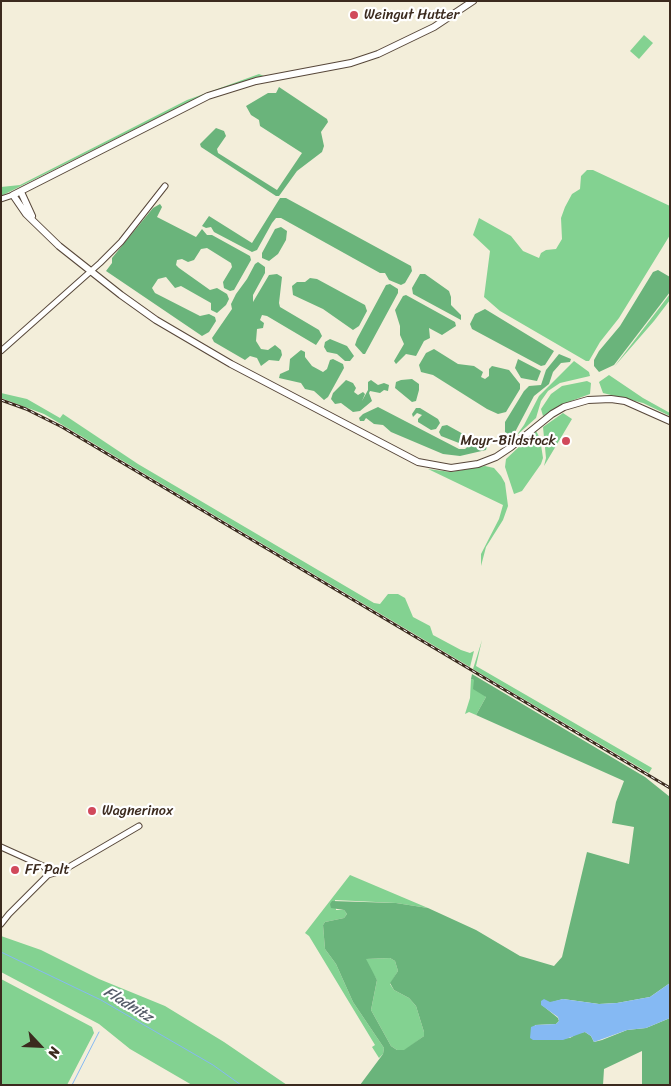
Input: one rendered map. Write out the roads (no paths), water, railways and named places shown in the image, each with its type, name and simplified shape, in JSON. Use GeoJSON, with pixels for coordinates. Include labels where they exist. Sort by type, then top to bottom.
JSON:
{"type":"FeatureCollection","features":[{"type":"Feature","properties":{"kind":"main road"},"geometry":{"type":"LineString","coordinates":[[473,1],[434,27],[378,54],[351,63],[256,81],[208,96],[13,195],[26,214],[90,272],[156,320],[194,343],[418,462],[451,468],[478,464],[496,457],[511,447],[542,420],[576,403],[611,399],[641,407],[670,421]]}},
{"type":"Feature","properties":{"kind":"main road"},"geometry":{"type":"LineString","coordinates":[[21,192],[29,212],[38,226]]}},
{"type":"Feature","properties":{"kind":"street"},"geometry":{"type":"LineString","coordinates":[[1,351],[121,242],[164,186]]}},
{"type":"Feature","properties":{"kind":"street"},"geometry":{"type":"LineString","coordinates":[[1,199],[13,195]]}},
{"type":"Feature","properties":{"kind":"street"},"geometry":{"type":"LineString","coordinates":[[1,924],[8,914],[48,875],[62,871],[139,826]]}},
{"type":"Feature","properties":{"kind":"street"},"geometry":{"type":"LineString","coordinates":[[1,846],[43,866],[47,870],[48,875]]}},
{"type":"Feature","properties":{"kind":"water"},"geometry":{"type":"Polygon","coordinates":[[[670,983],[670,1018],[646,1028],[627,1030],[594,1042],[591,1036],[585,1032],[563,1040],[533,1040],[530,1038],[531,1027],[556,1024],[559,1021],[558,1017],[541,1005],[541,1001],[544,999],[550,1002],[563,999],[599,1004],[617,1003],[650,997],[670,983]]]}},
{"type":"Feature","properties":{"kind":"waterway","name":"Fladnitz"},"geometry":{"type":"LineString","coordinates":[[1,952],[101,1000],[213,1065],[241,1085]]}},
{"type":"Feature","properties":{"kind":"waterway"},"geometry":{"type":"LineString","coordinates":[[72,1085],[99,1032]]}},
{"type":"Feature","properties":{"kind":"railway"},"geometry":{"type":"LineString","coordinates":[[1,400],[26,409],[62,427],[670,788]]}},
{"type":"Feature","properties":{"kind":"place","name":"Weingut Hutter"},"geometry":{"type":"Point","coordinates":[354,15]}},
{"type":"Feature","properties":{"kind":"place","name":"Mayr-Bildstock"},"geometry":{"type":"Point","coordinates":[566,441]}},
{"type":"Feature","properties":{"kind":"place","name":"Wagnerinox"},"geometry":{"type":"Point","coordinates":[92,811]}},
{"type":"Feature","properties":{"kind":"place","name":"FF Palt"},"geometry":{"type":"Point","coordinates":[15,870]}}]}
